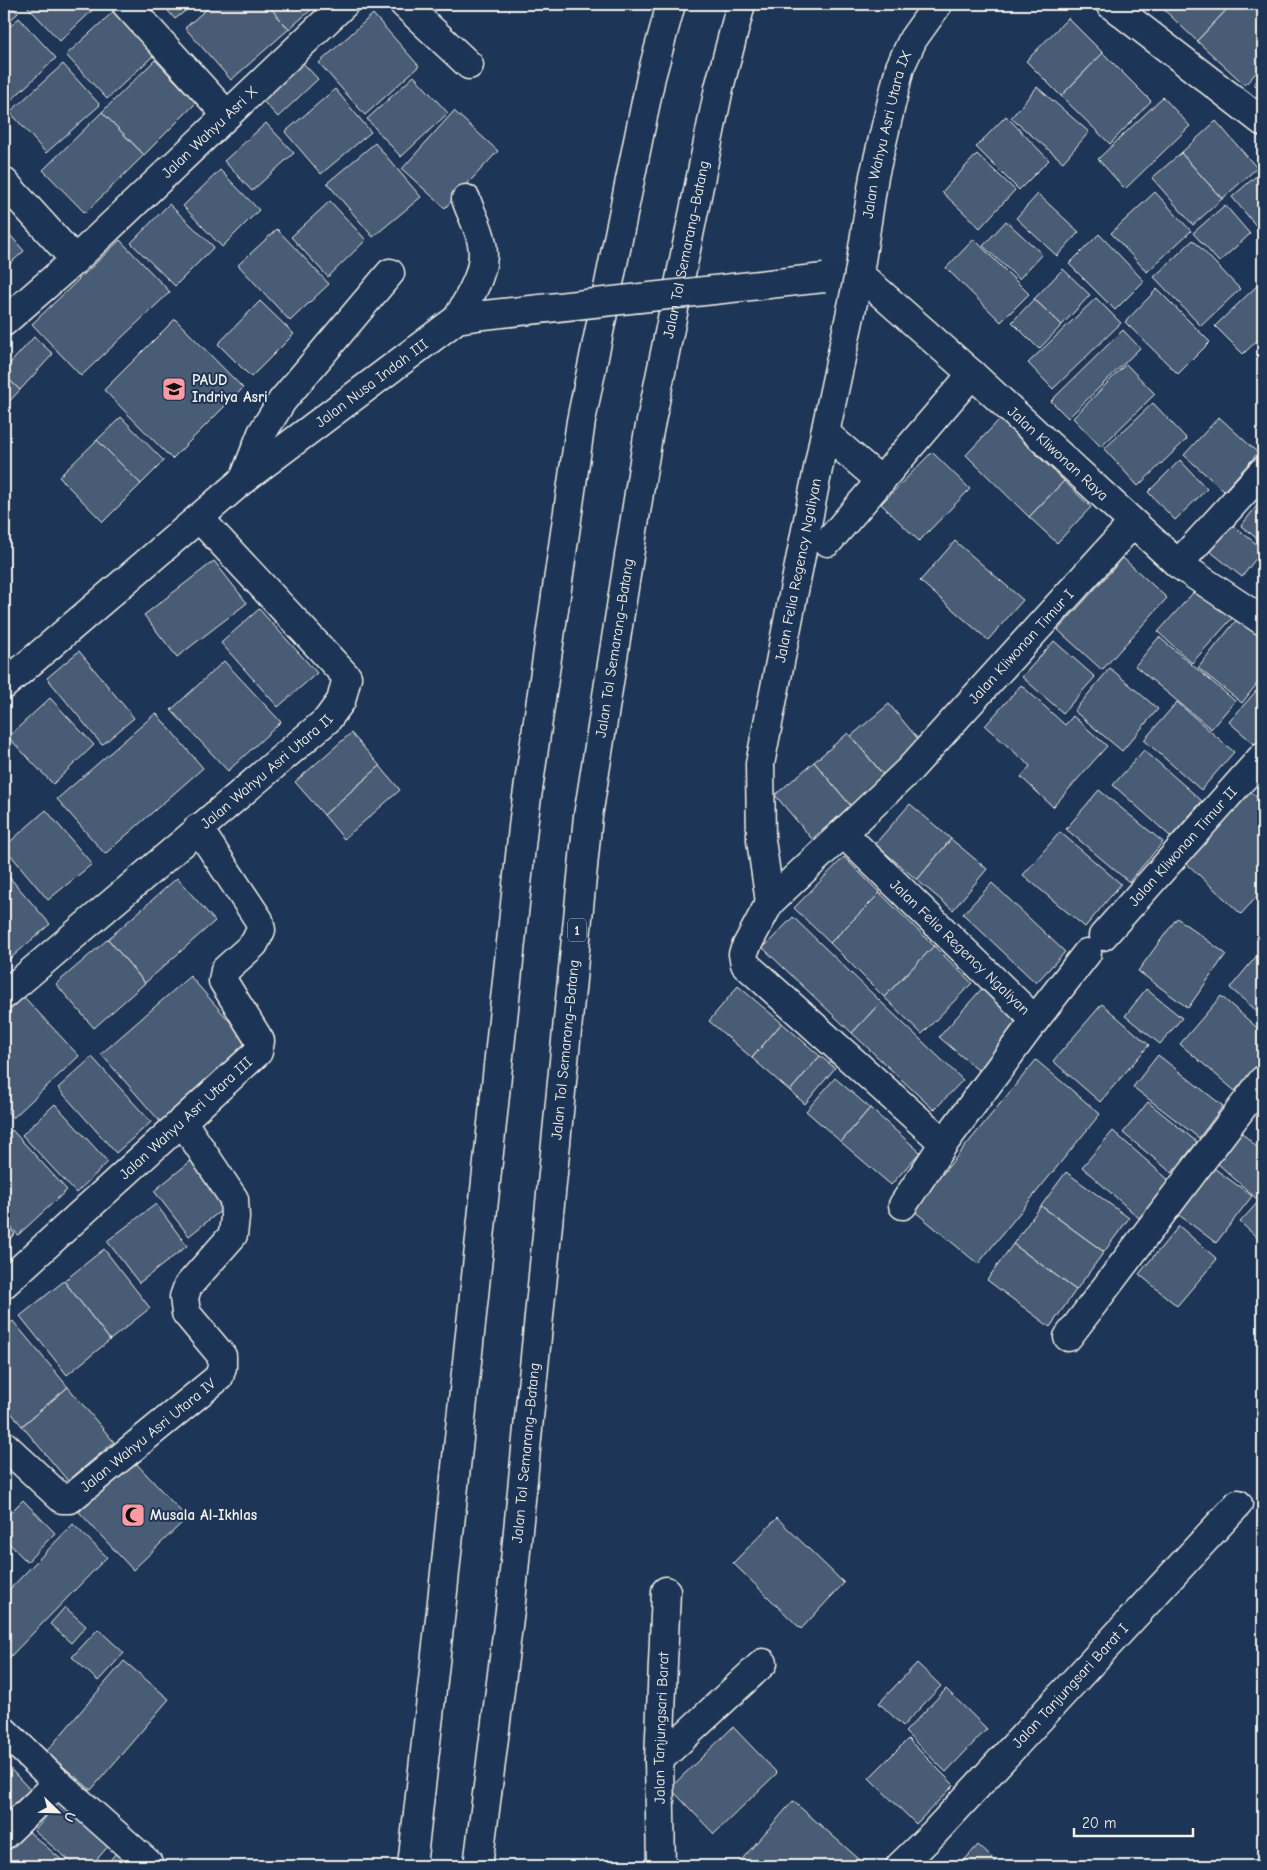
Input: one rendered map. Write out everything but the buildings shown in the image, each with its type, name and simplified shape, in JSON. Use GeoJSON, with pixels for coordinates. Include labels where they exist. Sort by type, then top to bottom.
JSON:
{"type":"FeatureCollection","features":[{"type":"Feature","properties":{"kind":"main road"},"geometry":{"type":"LineString","coordinates":[[126,4],[227,115]]}},
{"type":"Feature","properties":{"kind":"main road","name":"Jalan Wahyu Asri X"},"geometry":{"type":"LineString","coordinates":[[4,322],[75,260],[344,4]]}},
{"type":"Feature","properties":{"kind":"main road"},"geometry":{"type":"LineString","coordinates":[[404,4],[469,65]]}},
{"type":"Feature","properties":{"kind":"main road"},"geometry":{"type":"LineString","coordinates":[[412,1866],[444,1581],[524,818],[581,421],[651,77],[671,4]]}},
{"type":"Feature","properties":{"kind":"main road","name":"Jalan Tol Semarang–Batang"},"geometry":{"type":"LineString","coordinates":[[478,1866],[511,1602],[588,816],[648,436],[719,88],[741,4]]}},
{"type":"Feature","properties":{"kind":"main road","name":"Jalan Wahyu Asri Utara IX"},"geometry":{"type":"LineString","coordinates":[[859,274],[874,176],[900,67],[912,39],[938,4]]}},
{"type":"Feature","properties":{"kind":"main road"},"geometry":{"type":"LineString","coordinates":[[1110,4],[1263,122]]}},
{"type":"Feature","properties":{"kind":"main road"},"geometry":{"type":"LineString","coordinates":[[4,182],[75,260]]}},
{"type":"Feature","properties":{"kind":"main road"},"geometry":{"type":"LineString","coordinates":[[457,319],[478,281],[484,256],[482,239],[466,198]]}},
{"type":"Feature","properties":{"kind":"main road"},"geometry":{"type":"LineString","coordinates":[[244,479],[262,433],[282,401],[390,273]]}},
{"type":"Feature","properties":{"kind":"main road","name":"Jalan Nusa Indah III"},"geometry":{"type":"LineString","coordinates":[[4,685],[244,479],[457,319],[859,274]]}},
{"type":"Feature","properties":{"kind":"main road","name":"Jalan Kliwonan Raya"},"geometry":{"type":"LineString","coordinates":[[859,274],[972,374],[1178,564],[1263,621]]}},
{"type":"Feature","properties":{"kind":"main road","name":"Jalan Felia Regency Ngaliyan"},"geometry":{"type":"LineString","coordinates":[[770,902],[762,840],[760,764],[859,274]]}},
{"type":"Feature","properties":{"kind":"main road"},"geometry":{"type":"LineString","coordinates":[[828,542],[972,374]]}},
{"type":"Feature","properties":{"kind":"main road"},"geometry":{"type":"LineString","coordinates":[[826,433],[881,481]]}},
{"type":"Feature","properties":{"kind":"main road"},"geometry":{"type":"LineString","coordinates":[[1178,564],[1263,471]]}},
{"type":"Feature","properties":{"kind":"main road","name":"Jalan Wahyu Asri Utara II"},"geometry":{"type":"LineString","coordinates":[[4,995],[327,720],[340,701],[347,677],[199,518]]}},
{"type":"Feature","properties":{"kind":"main road","name":"Jalan Kliwonan Timur I"},"geometry":{"type":"LineString","coordinates":[[843,832],[909,770],[1133,523]]}},
{"type":"Feature","properties":{"kind":"main road","name":"Jalan Kliwonan Timur II"},"geometry":{"type":"LineString","coordinates":[[1036,1020],[1095,945],[1263,756]]}},
{"type":"Feature","properties":{"kind":"main road","name":"Jalan Wahyu Asri Utara III"},"geometry":{"type":"LineString","coordinates":[[4,1284],[258,1052],[260,1041],[223,981],[225,970],[254,944],[261,930],[259,920],[198,828]]}},
{"type":"Feature","properties":{"kind":"main road"},"geometry":{"type":"LineString","coordinates":[[843,832],[770,902],[746,947],[744,954],[745,964],[944,1143]]}},
{"type":"Feature","properties":{"kind":"main road","name":"Jalan Felia Regency Ngaliyan"},"geometry":{"type":"LineString","coordinates":[[843,832],[1036,1020],[944,1143],[903,1205]]}},
{"type":"Feature","properties":{"kind":"main road"},"geometry":{"type":"LineString","coordinates":[[1068,1337],[1263,1080]]}},
{"type":"Feature","properties":{"kind":"main road","name":"Jalan Wahyu Asri Utara IV"},"geometry":{"type":"LineString","coordinates":[[4,1444],[62,1499],[70,1499],[75,1497],[218,1376],[222,1367],[222,1356],[186,1313],[184,1297],[188,1286],[233,1235],[236,1217],[234,1199],[182,1121]]}},
{"type":"Feature","properties":{"kind":"main road","name":"Jalan Tanjungsari Barat I"},"geometry":{"type":"LineString","coordinates":[[900,1866],[948,1818],[1238,1504]]}},
{"type":"Feature","properties":{"kind":"main road","name":"Jalan Tanjungsari Barat"},"geometry":{"type":"LineString","coordinates":[[661,1866],[659,1760],[666,1591]]}},
{"type":"Feature","properties":{"kind":"main road"},"geometry":{"type":"LineString","coordinates":[[659,1760],[763,1663]]}},
{"type":"Feature","properties":{"kind":"main road"},"geometry":{"type":"LineString","coordinates":[[4,1731],[58,1783],[150,1866]]}},
{"type":"Feature","properties":{"kind":"main road"},"geometry":{"type":"LineString","coordinates":[[4,1835],[58,1783]]}},
{"type":"Feature","properties":{"kind":"place","name":"PAUD Indriya Asri"},"geometry":{"type":"Point","coordinates":[174,389]}},
{"type":"Feature","properties":{"kind":"place","name":"Musala Al-Ikhlas"},"geometry":{"type":"Point","coordinates":[133,1515]}}]}
